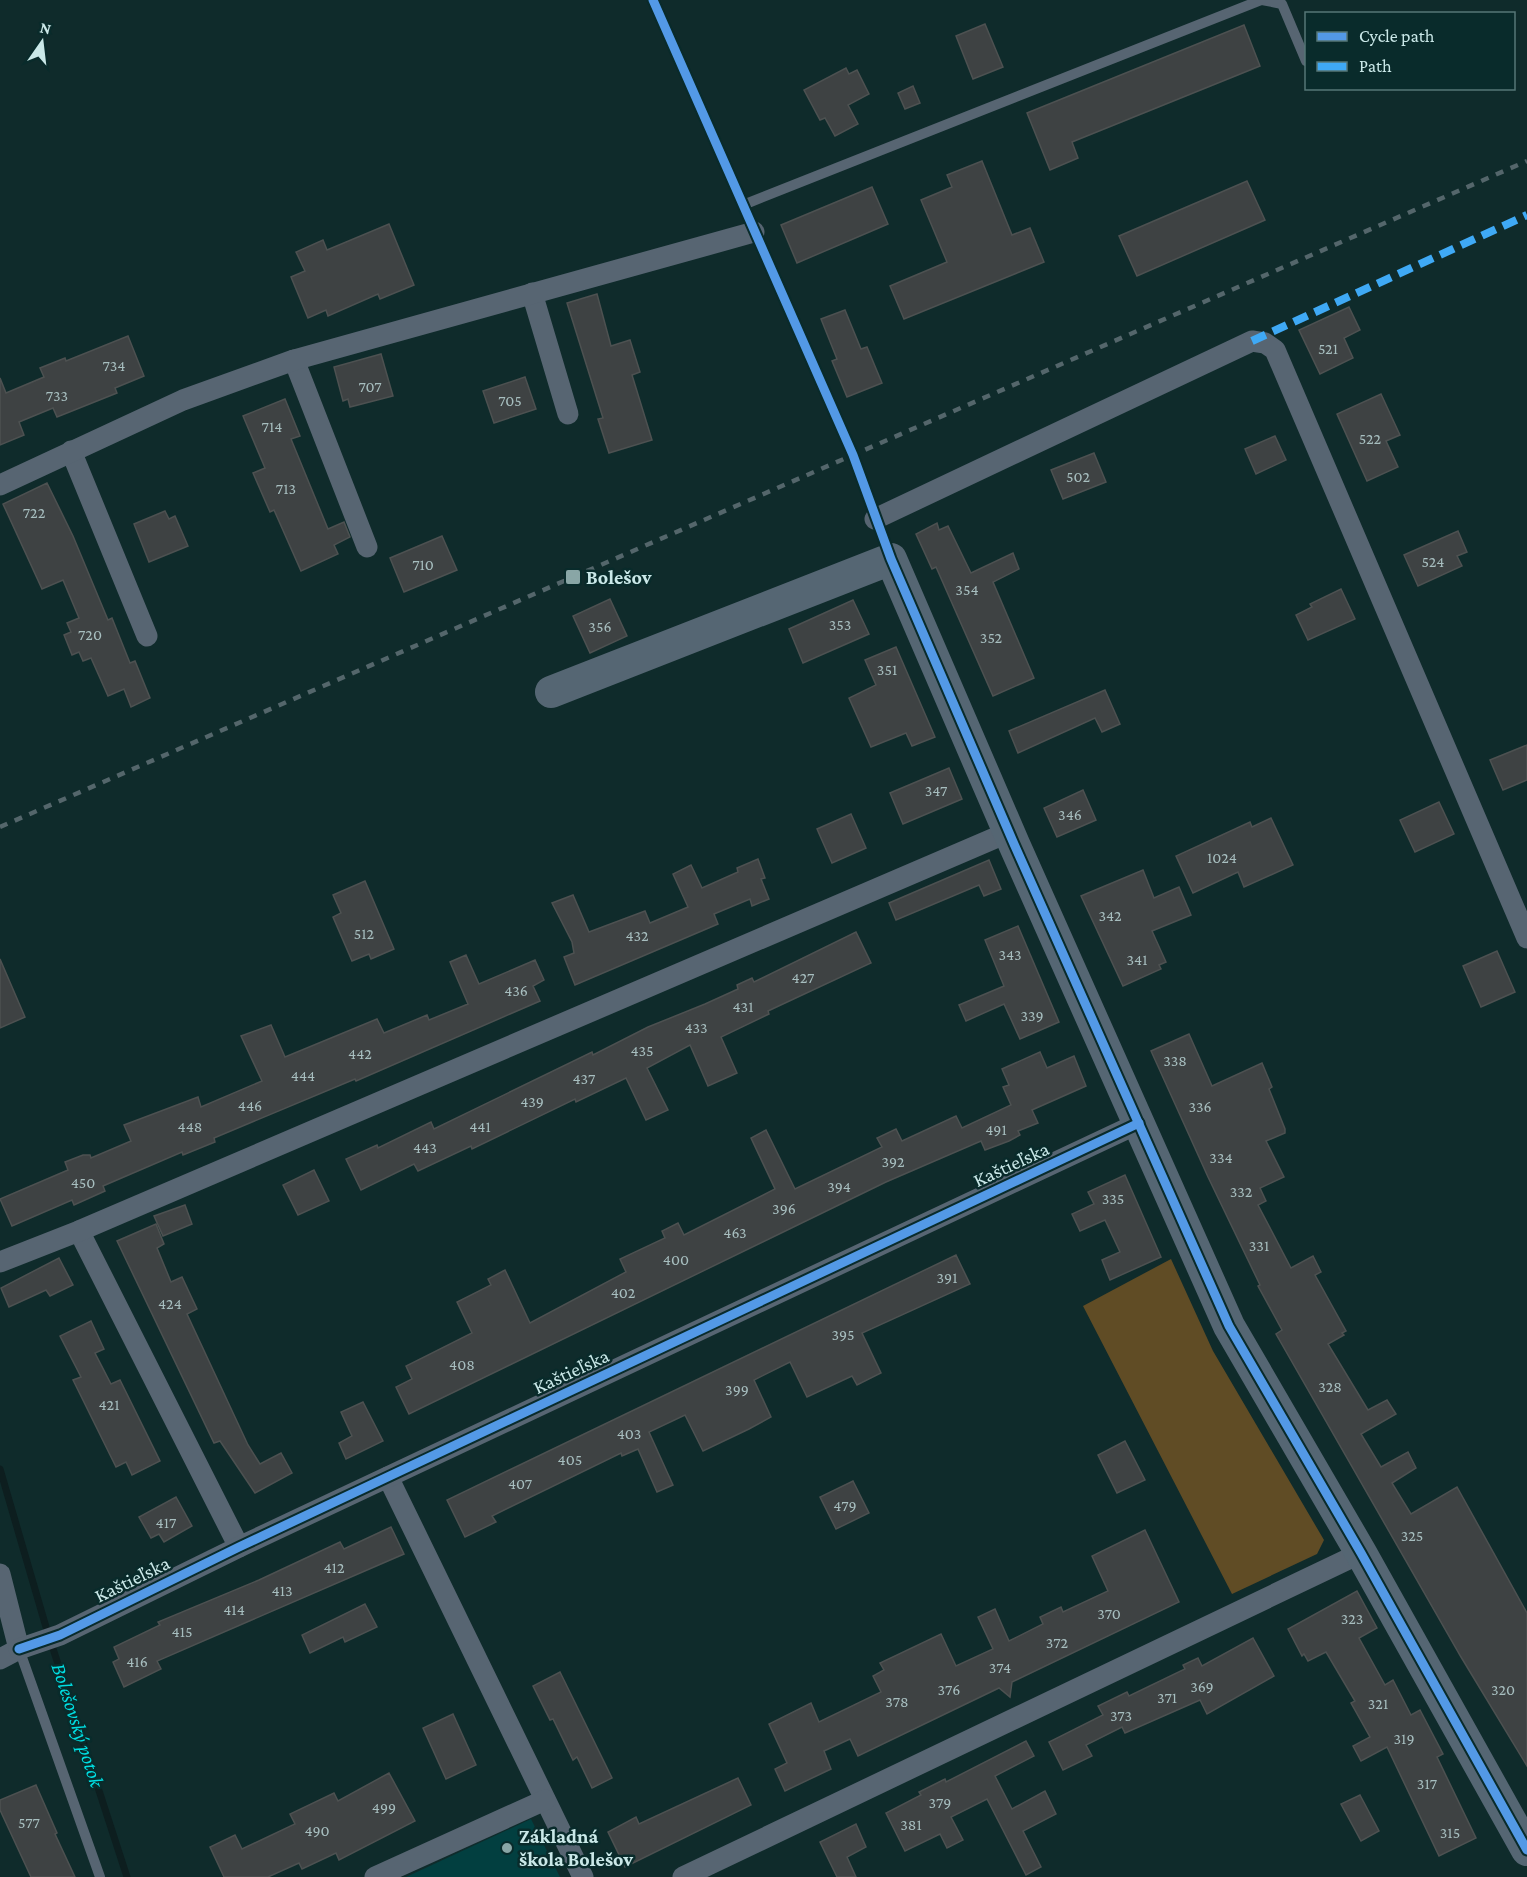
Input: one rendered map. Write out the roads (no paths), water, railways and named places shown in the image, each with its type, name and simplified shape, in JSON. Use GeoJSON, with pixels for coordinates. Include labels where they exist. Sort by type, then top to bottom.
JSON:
{"type":"FeatureCollection","features":[{"type":"Feature","properties":{"kind":"street"},"geometry":{"type":"LineString","coordinates":[[0,484],[183,400],[294,360],[754,232]]}},
{"type":"Feature","properties":{"kind":"street"},"geometry":{"type":"LineString","coordinates":[[532,293],[568,414]]}},
{"type":"Feature","properties":{"kind":"street"},"geometry":{"type":"LineString","coordinates":[[874,519],[1252,340],[1264,343],[1275,350],[1527,938]]}},
{"type":"Feature","properties":{"kind":"street"},"geometry":{"type":"LineString","coordinates":[[294,360],[367,547]]}},
{"type":"Feature","properties":{"kind":"street"},"geometry":{"type":"LineString","coordinates":[[70,451],[147,636]]}},
{"type":"Feature","properties":{"kind":"street"},"geometry":{"type":"LineString","coordinates":[[551,692],[891,559],[1009,832],[1229,1326],[1361,1553],[1527,1850]]}},
{"type":"Feature","properties":{"kind":"street"},"geometry":{"type":"LineString","coordinates":[[0,1262],[79,1231],[1009,832]]}},
{"type":"Feature","properties":{"kind":"street","name":"Kaštieľska"},"geometry":{"type":"LineString","coordinates":[[0,1659],[19,1649],[51,1638],[239,1547],[1139,1123]]}},
{"type":"Feature","properties":{"kind":"street"},"geometry":{"type":"LineString","coordinates":[[79,1231],[239,1547]]}},
{"type":"Feature","properties":{"kind":"street"},"geometry":{"type":"LineString","coordinates":[[388,1477],[583,1877]]}},
{"type":"Feature","properties":{"kind":"street"},"geometry":{"type":"LineString","coordinates":[[683,1877],[1361,1553]]}},
{"type":"Feature","properties":{"kind":"street"},"geometry":{"type":"LineString","coordinates":[[0,1574],[19,1649]]}},
{"type":"Feature","properties":{"kind":"street"},"geometry":{"type":"LineString","coordinates":[[375,1877],[545,1800]]}},
{"type":"Feature","properties":{"kind":"lane"},"geometry":{"type":"LineString","coordinates":[[653,0],[853,455],[874,519],[891,559]]}},
{"type":"Feature","properties":{"kind":"lane"},"geometry":{"type":"LineString","coordinates":[[743,206],[1262,0],[1282,4],[1305,59]]}},
{"type":"Feature","properties":{"kind":"lane"},"geometry":{"type":"LineString","coordinates":[[19,1649],[100,1877]]}},
{"type":"Feature","properties":{"kind":"waterway","name":"Bolešovský potok"},"geometry":{"type":"LineString","coordinates":[[0,1469],[46,1627],[127,1877]]}},
{"type":"Feature","properties":{"kind":"railway"},"geometry":{"type":"LineString","coordinates":[[0,827],[1527,161]]}},
{"type":"Feature","properties":{"kind":"place","name":"Bolešov"},"geometry":{"type":"Point","coordinates":[573,577]}},
{"type":"Feature","properties":{"kind":"place","name":"Základná škola Bolešov"},"geometry":{"type":"Point","coordinates":[507,1848]}}]}
